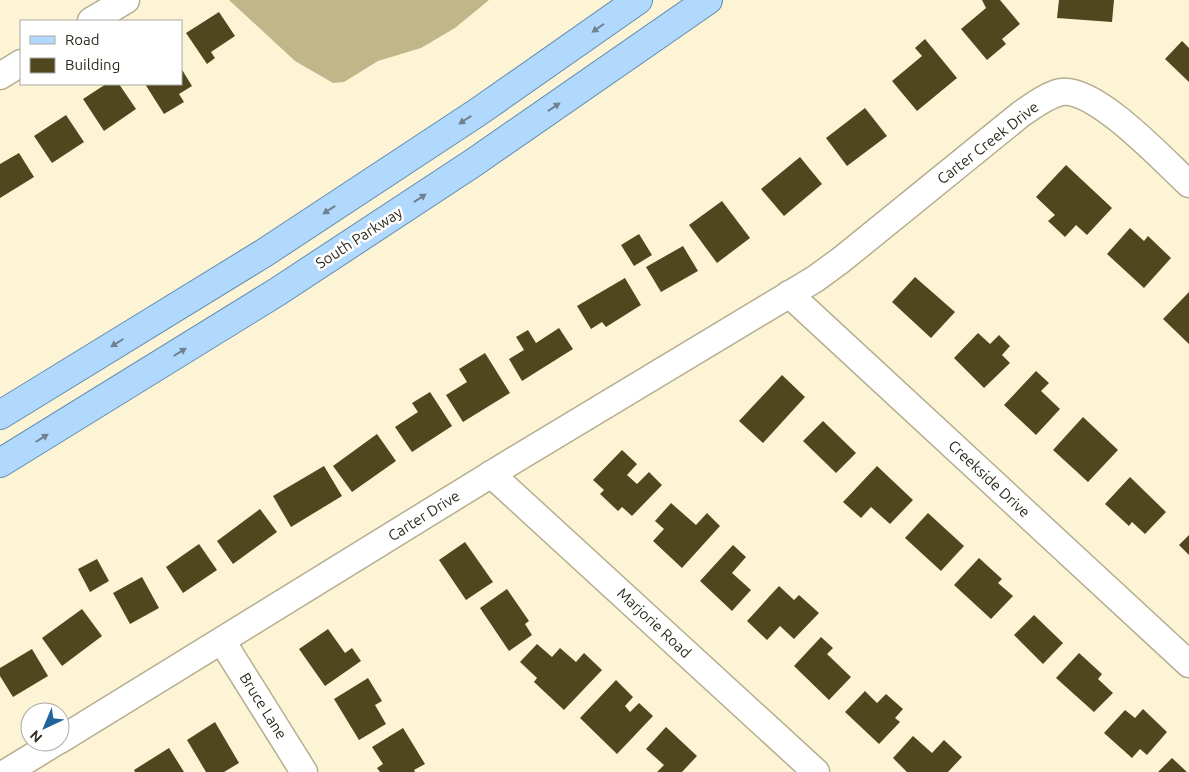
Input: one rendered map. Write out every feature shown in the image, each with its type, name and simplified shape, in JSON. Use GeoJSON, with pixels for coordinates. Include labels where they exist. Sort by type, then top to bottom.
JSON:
{"type":"FeatureCollection","features":[{"type":"Feature","properties":{"kind":"main road"},"geometry":{"type":"LineString","coordinates":[[0,415],[264,253],[478,112],[638,0]]}},
{"type":"Feature","properties":{"kind":"main road","name":"South Parkway"},"geometry":{"type":"LineString","coordinates":[[0,463],[285,287],[473,163],[708,0]]}},
{"type":"Feature","properties":{"kind":"street"},"geometry":{"type":"LineString","coordinates":[[92,20],[126,0]]}},
{"type":"Feature","properties":{"kind":"street","name":"Carter Creek Drive"},"geometry":{"type":"LineString","coordinates":[[789,294],[841,260],[1021,114],[1055,94],[1075,93],[1096,102],[1189,184]]}},
{"type":"Feature","properties":{"kind":"street","name":"Carter Drive"},"geometry":{"type":"LineString","coordinates":[[70,734],[491,474],[789,294]]}},
{"type":"Feature","properties":{"kind":"street","name":"Creekside Drive"},"geometry":{"type":"LineString","coordinates":[[789,294],[1189,664]]}},
{"type":"Feature","properties":{"kind":"street","name":"Marjorie Road"},"geometry":{"type":"LineString","coordinates":[[491,474],[816,772]]}},
{"type":"Feature","properties":{"kind":"street","name":"Bruce Lane"},"geometry":{"type":"LineString","coordinates":[[222,641],[304,772]]}},
{"type":"Feature","properties":{"kind":"street"},"geometry":{"type":"LineString","coordinates":[[7,772],[40,752]]}},
{"type":"Feature","properties":{"kind":"shaded area"},"geometry":{"type":"Polygon","coordinates":[[[229,0],[489,0],[455,28],[421,48],[378,61],[344,82],[333,83],[295,61],[229,0]]]}},
{"type":"Feature","properties":{"kind":"building"},"geometry":{"type":"Polygon","coordinates":[[[982,0],[1000,0],[1020,24],[1002,39],[1006,44],[987,60],[961,29],[986,8],[982,0]]]}},
{"type":"Feature","properties":{"kind":"building"},"geometry":{"type":"Polygon","coordinates":[[[1059,0],[1114,0],[1112,22],[1057,18],[1059,0]]]}},
{"type":"Feature","properties":{"kind":"building"},"geometry":{"type":"Polygon","coordinates":[[[219,12],[235,36],[211,52],[215,58],[207,64],[186,33],[219,12]]]}},
{"type":"Feature","properties":{"kind":"building"},"geometry":{"type":"Polygon","coordinates":[[[925,39],[957,78],[917,111],[892,81],[922,56],[915,48],[925,39]]]}},
{"type":"Feature","properties":{"kind":"building"},"geometry":{"type":"Polygon","coordinates":[[[1182,41],[1189,48],[1189,82],[1165,59],[1182,41]]]}},
{"type":"Feature","properties":{"kind":"building"},"geometry":{"type":"Polygon","coordinates":[[[182,70],[192,86],[179,94],[184,102],[164,114],[146,85],[182,85],[182,70]]]}},
{"type":"Feature","properties":{"kind":"building"},"geometry":{"type":"Polygon","coordinates":[[[104,85],[120,85],[136,109],[104,131],[83,99],[104,85]]]}},
{"type":"Feature","properties":{"kind":"building"},"geometry":{"type":"Polygon","coordinates":[[[865,108],[887,136],[847,166],[826,138],[865,108]]]}},
{"type":"Feature","properties":{"kind":"building"},"geometry":{"type":"Polygon","coordinates":[[[66,115],[84,142],[52,163],[34,136],[66,115]]]}},
{"type":"Feature","properties":{"kind":"building"},"geometry":{"type":"Polygon","coordinates":[[[19,153],[34,177],[0,198],[0,164],[19,153]]]}},
{"type":"Feature","properties":{"kind":"building"},"geometry":{"type":"Polygon","coordinates":[[[800,157],[822,184],[784,216],[761,189],[800,157]]]}},
{"type":"Feature","properties":{"kind":"building"},"geometry":{"type":"Polygon","coordinates":[[[1066,165],[1112,208],[1087,235],[1076,225],[1065,237],[1048,221],[1055,215],[1036,197],[1066,165]]]}},
{"type":"Feature","properties":{"kind":"building"},"geometry":{"type":"Polygon","coordinates":[[[722,201],[750,238],[717,263],[689,225],[722,201]]]}},
{"type":"Feature","properties":{"kind":"building"},"geometry":{"type":"Polygon","coordinates":[[[1130,228],[1144,241],[1148,236],[1171,258],[1144,288],[1107,254],[1130,228]]]}},
{"type":"Feature","properties":{"kind":"building"},"geometry":{"type":"Polygon","coordinates":[[[639,234],[652,255],[634,266],[621,245],[639,234]]]}},
{"type":"Feature","properties":{"kind":"building"},"geometry":{"type":"Polygon","coordinates":[[[683,246],[698,271],[661,292],[646,267],[683,246]]]}},
{"type":"Feature","properties":{"kind":"building"},"geometry":{"type":"Polygon","coordinates":[[[915,277],[955,312],[931,338],[892,302],[915,277]]]}},
{"type":"Feature","properties":{"kind":"building"},"geometry":{"type":"Polygon","coordinates":[[[625,278],[641,305],[606,327],[602,322],[591,329],[577,306],[625,278]]]}},
{"type":"Feature","properties":{"kind":"building"},"geometry":{"type":"Polygon","coordinates":[[[1189,292],[1189,344],[1163,319],[1189,292]]]}},
{"type":"Feature","properties":{"kind":"building"},"geometry":{"type":"Polygon","coordinates":[[[559,328],[573,349],[522,381],[509,359],[524,350],[516,337],[528,330],[536,343],[559,328]]]}},
{"type":"Feature","properties":{"kind":"building"},"geometry":{"type":"Polygon","coordinates":[[[978,333],[990,344],[999,335],[1010,346],[1002,355],[1010,363],[984,388],[954,358],[978,333]]]}},
{"type":"Feature","properties":{"kind":"building"},"geometry":{"type":"Polygon","coordinates":[[[485,353],[510,393],[463,422],[446,395],[467,382],[459,369],[485,353]]]}},
{"type":"Feature","properties":{"kind":"building"},"geometry":{"type":"Polygon","coordinates":[[[1036,371],[1049,383],[1041,391],[1060,409],[1036,435],[1004,405],[1036,371]]]}},
{"type":"Feature","properties":{"kind":"building"},"geometry":{"type":"Polygon","coordinates":[[[782,375],[805,397],[763,443],[739,421],[782,375]]]}},
{"type":"Feature","properties":{"kind":"building"},"geometry":{"type":"Polygon","coordinates":[[[430,392],[452,426],[412,452],[395,427],[418,412],[412,403],[430,392]]]}},
{"type":"Feature","properties":{"kind":"building"},"geometry":{"type":"Polygon","coordinates":[[[1083,417],[1118,450],[1088,482],[1053,450],[1083,417]]]}},
{"type":"Feature","properties":{"kind":"building"},"geometry":{"type":"Polygon","coordinates":[[[823,421],[856,453],[836,473],[803,441],[823,421]]]}},
{"type":"Feature","properties":{"kind":"building"},"geometry":{"type":"Polygon","coordinates":[[[377,434],[396,461],[352,492],[333,466],[377,434]]]}},
{"type":"Feature","properties":{"kind":"building"},"geometry":{"type":"Polygon","coordinates":[[[622,450],[637,464],[627,475],[637,484],[649,472],[662,485],[632,516],[622,507],[618,511],[600,494],[604,490],[593,480],[622,450]]]}},
{"type":"Feature","properties":{"kind":"building"},"geometry":{"type":"Polygon","coordinates":[[[324,466],[342,496],[291,527],[273,496],[324,466]]]}},
{"type":"Feature","properties":{"kind":"building"},"geometry":{"type":"Polygon","coordinates":[[[877,466],[913,500],[890,524],[871,507],[861,518],[843,502],[877,466]]]}},
{"type":"Feature","properties":{"kind":"building"},"geometry":{"type":"Polygon","coordinates":[[[1130,477],[1166,512],[1145,534],[1132,522],[1129,526],[1105,504],[1130,477]]]}},
{"type":"Feature","properties":{"kind":"building"},"geometry":{"type":"Polygon","coordinates":[[[671,503],[696,525],[707,513],[720,526],[682,568],[653,541],[664,529],[655,521],[671,503]]]}},
{"type":"Feature","properties":{"kind":"building"},"geometry":{"type":"Polygon","coordinates":[[[260,509],[277,532],[233,564],[217,541],[260,509]]]}},
{"type":"Feature","properties":{"kind":"building"},"geometry":{"type":"Polygon","coordinates":[[[928,513],[964,546],[941,571],[905,538],[928,513]]]}},
{"type":"Feature","properties":{"kind":"building"},"geometry":{"type":"Polygon","coordinates":[[[1189,535],[1189,555],[1179,545],[1189,535]]]}},
{"type":"Feature","properties":{"kind":"building"},"geometry":{"type":"Polygon","coordinates":[[[465,542],[493,582],[466,600],[439,560],[465,542]]]}},
{"type":"Feature","properties":{"kind":"building"},"geometry":{"type":"Polygon","coordinates":[[[199,544],[217,570],[183,593],[166,567],[199,544]]]}},
{"type":"Feature","properties":{"kind":"building"},"geometry":{"type":"Polygon","coordinates":[[[733,545],[746,557],[732,573],[751,590],[732,611],[700,581],[733,545]]]}},
{"type":"Feature","properties":{"kind":"building"},"geometry":{"type":"Polygon","coordinates":[[[979,558],[1002,579],[998,583],[1013,596],[991,619],[954,585],[979,558]]]}},
{"type":"Feature","properties":{"kind":"building"},"geometry":{"type":"Polygon","coordinates":[[[97,559],[109,581],[90,592],[78,569],[97,559]]]}},
{"type":"Feature","properties":{"kind":"building"},"geometry":{"type":"Polygon","coordinates":[[[142,577],[159,608],[130,624],[113,593],[142,577]]]}},
{"type":"Feature","properties":{"kind":"building"},"geometry":{"type":"Polygon","coordinates":[[[779,586],[794,600],[799,595],[819,613],[794,639],[780,626],[767,640],[747,621],[779,586]]]}},
{"type":"Feature","properties":{"kind":"building"},"geometry":{"type":"Polygon","coordinates":[[[507,589],[529,621],[525,624],[532,635],[509,651],[480,608],[507,589]]]}},
{"type":"Feature","properties":{"kind":"building"},"geometry":{"type":"Polygon","coordinates":[[[82,609],[102,636],[62,666],[42,638],[82,609]]]}},
{"type":"Feature","properties":{"kind":"building"},"geometry":{"type":"Polygon","coordinates":[[[1034,615],[1063,643],[1043,664],[1014,635],[1034,615]]]}},
{"type":"Feature","properties":{"kind":"building"},"geometry":{"type":"Polygon","coordinates":[[[328,629],[345,653],[352,648],[361,661],[325,686],[299,649],[328,629]]]}},
{"type":"Feature","properties":{"kind":"building"},"geometry":{"type":"Polygon","coordinates":[[[821,637],[833,648],[827,654],[851,677],[829,700],[794,666],[821,637]]]}},
{"type":"Feature","properties":{"kind":"building"},"geometry":{"type":"Polygon","coordinates":[[[537,644],[552,657],[560,648],[576,662],[584,653],[602,670],[564,710],[534,682],[537,678],[520,662],[537,644]]]}},
{"type":"Feature","properties":{"kind":"building"},"geometry":{"type":"Polygon","coordinates":[[[32,649],[48,676],[13,697],[0,676],[0,668],[32,649]]]}},
{"type":"Feature","properties":{"kind":"building"},"geometry":{"type":"Polygon","coordinates":[[[1079,653],[1102,674],[1098,679],[1113,693],[1094,712],[1056,678],[1079,653]]]}},
{"type":"Feature","properties":{"kind":"building"},"geometry":{"type":"Polygon","coordinates":[[[368,678],[382,701],[375,705],[386,724],[359,740],[334,699],[368,678]]]}},
{"type":"Feature","properties":{"kind":"building"},"geometry":{"type":"Polygon","coordinates":[[[616,680],[633,697],[625,706],[630,712],[639,703],[653,716],[617,754],[580,718],[616,680]]]}},
{"type":"Feature","properties":{"kind":"building"},"geometry":{"type":"Polygon","coordinates":[[[865,691],[877,703],[886,694],[903,709],[895,718],[900,722],[879,744],[845,712],[865,691]]]}},
{"type":"Feature","properties":{"kind":"building"},"geometry":{"type":"Polygon","coordinates":[[[1143,709],[1167,732],[1147,755],[1140,749],[1132,758],[1104,733],[1125,710],[1135,718],[1143,709]]]}},
{"type":"Feature","properties":{"kind":"building"},"geometry":{"type":"Polygon","coordinates":[[[215,722],[239,763],[224,772],[206,772],[187,740],[215,722]]]}},
{"type":"Feature","properties":{"kind":"building"},"geometry":{"type":"Polygon","coordinates":[[[666,727],[697,756],[682,772],[657,772],[664,765],[646,749],[666,727]]]}},
{"type":"Feature","properties":{"kind":"building"},"geometry":{"type":"Polygon","coordinates":[[[403,728],[425,764],[414,770],[415,772],[380,772],[377,768],[383,764],[372,747],[403,728]]]}},
{"type":"Feature","properties":{"kind":"building"},"geometry":{"type":"Polygon","coordinates":[[[913,736],[932,753],[944,740],[962,757],[948,772],[907,772],[893,758],[913,736]]]}},
{"type":"Feature","properties":{"kind":"building"},"geometry":{"type":"Polygon","coordinates":[[[169,748],[184,772],[135,772],[134,770],[169,748]]]}},
{"type":"Feature","properties":{"kind":"building"},"geometry":{"type":"Polygon","coordinates":[[[1172,758],[1187,772],[1158,772],[1172,758]]]}}]}
